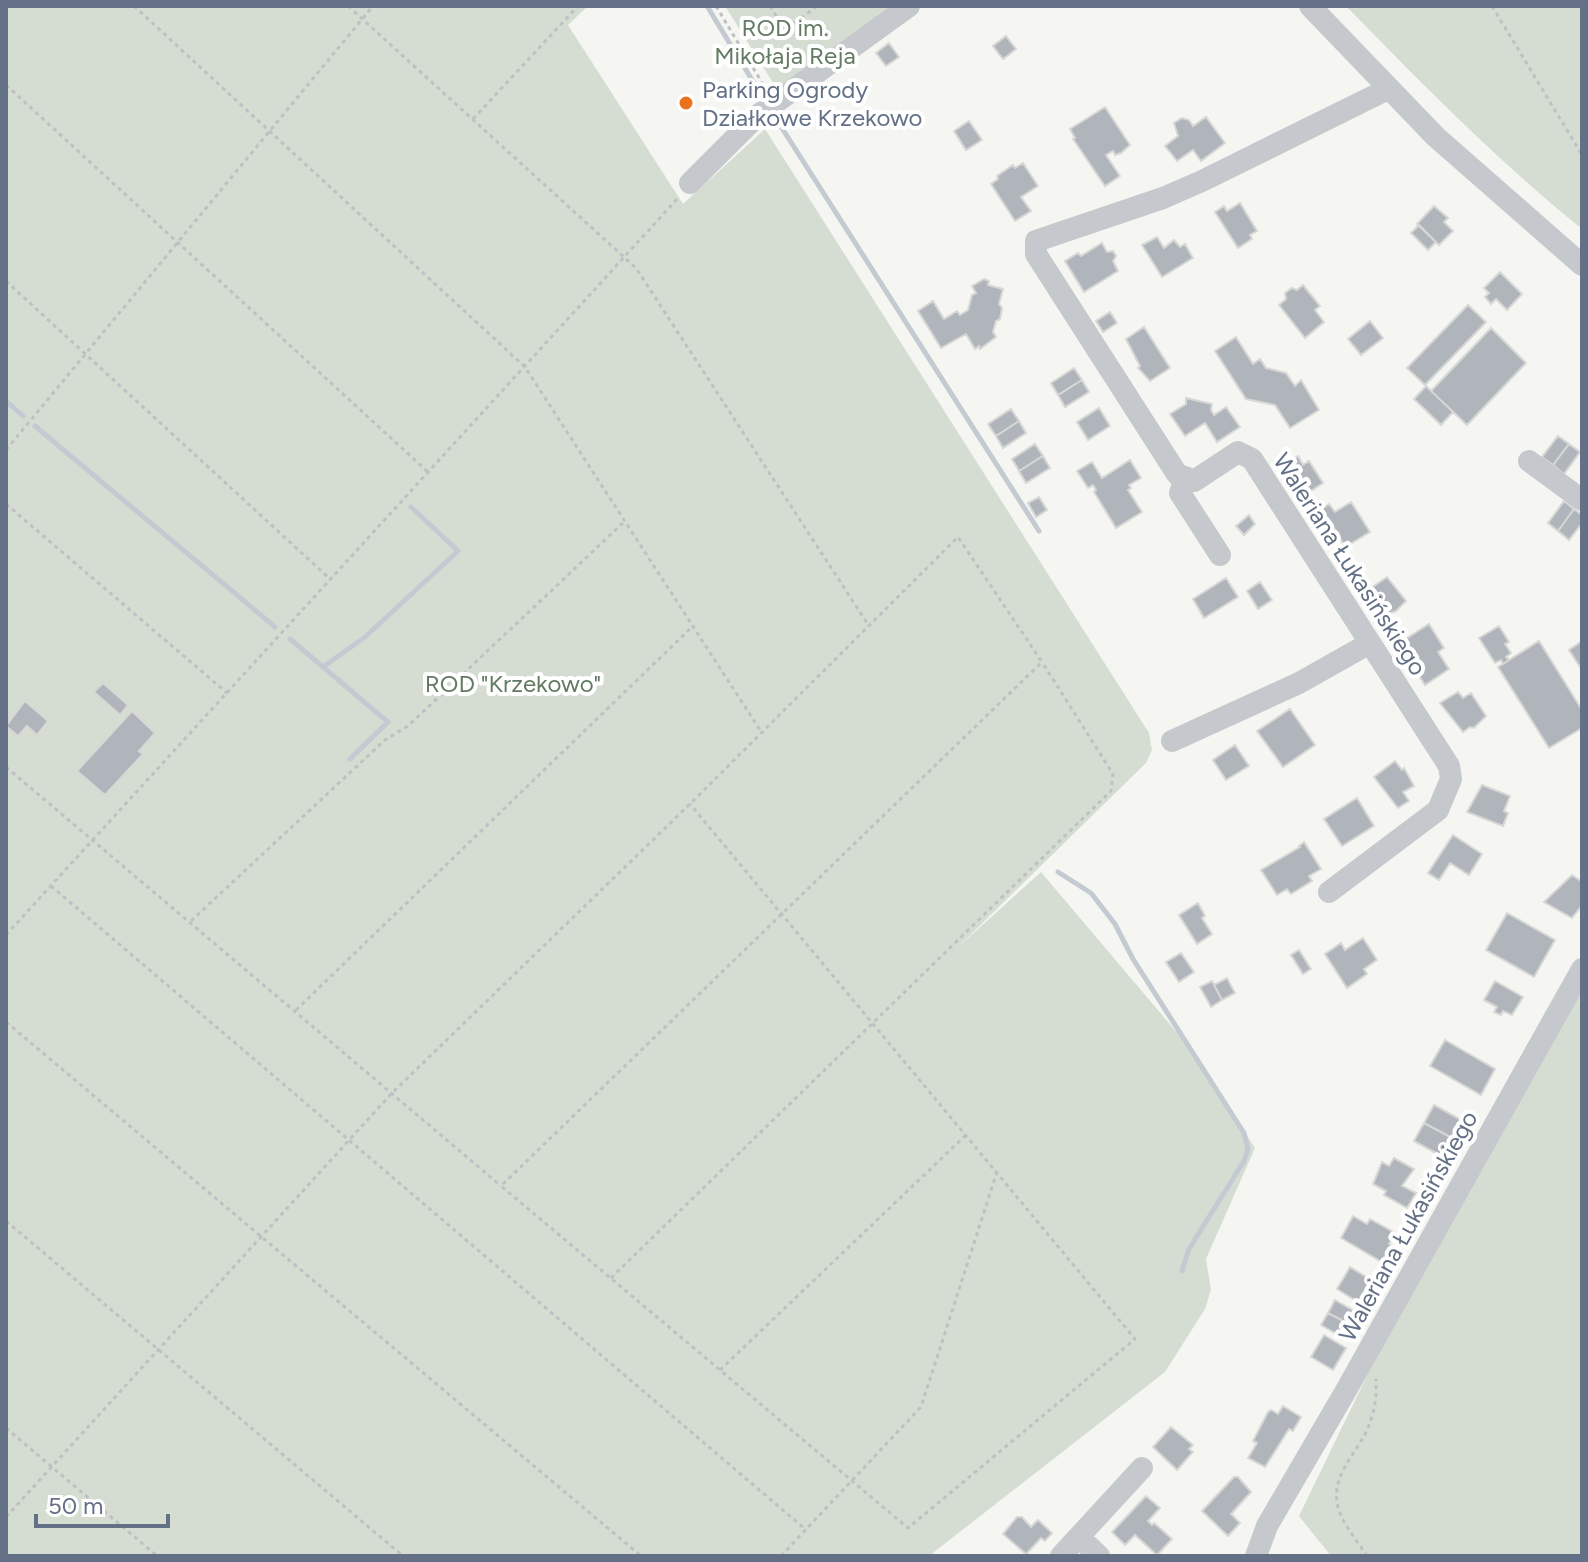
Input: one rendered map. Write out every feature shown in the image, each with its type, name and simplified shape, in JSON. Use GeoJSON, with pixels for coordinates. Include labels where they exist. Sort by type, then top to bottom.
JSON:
{"type":"FeatureCollection","features":[{"type":"Feature","properties":{"kind":"street"},"geometry":{"type":"LineString","coordinates":[[690,183],[742,129],[774,103],[909,6]]}},
{"type":"Feature","properties":{"kind":"street"},"geometry":{"type":"LineString","coordinates":[[1310,6],[1388,89],[1471,169],[1582,265]]}},
{"type":"Feature","properties":{"kind":"street"},"geometry":{"type":"LineString","coordinates":[[1220,555],[1180,493],[1185,477],[1177,474],[1036,254],[1036,241],[1163,198],[1388,89]]}},
{"type":"Feature","properties":{"kind":"street","name":"Waleriana Łukasińskiego"},"geometry":{"type":"LineString","coordinates":[[1185,477],[1194,481],[1238,452],[1252,459],[1449,766],[1451,779],[1438,810],[1329,892]]}},
{"type":"Feature","properties":{"kind":"street"},"geometry":{"type":"LineString","coordinates":[[1529,461],[1582,500]]}},
{"type":"Feature","properties":{"kind":"street"},"geometry":{"type":"LineString","coordinates":[[1172,741],[1299,683],[1370,643]]}},
{"type":"Feature","properties":{"kind":"street","name":"Waleriana Łukasińskiego"},"geometry":{"type":"LineString","coordinates":[[1256,1556],[1267,1526],[1582,969]]}},
{"type":"Feature","properties":{"kind":"street"},"geometry":{"type":"LineString","coordinates":[[1061,1556],[1142,1468]]}},
{"type":"Feature","properties":{"kind":"street"},"geometry":{"type":"LineString","coordinates":[[1079,1537],[1099,1556]]}},
{"type":"Feature","properties":{"kind":"path"},"geometry":{"type":"LineString","coordinates":[[134,6],[525,367],[762,733]]}},
{"type":"Feature","properties":{"kind":"path"},"geometry":{"type":"LineString","coordinates":[[348,6],[625,257],[645,281],[870,626]]}},
{"type":"Feature","properties":{"kind":"path"},"geometry":{"type":"LineString","coordinates":[[6,450],[373,6]]}},
{"type":"Feature","properties":{"kind":"path"},"geometry":{"type":"LineString","coordinates":[[473,119],[578,6]]}},
{"type":"Feature","properties":{"kind":"path"},"geometry":{"type":"LineString","coordinates":[[716,6],[774,103]]}},
{"type":"Feature","properties":{"kind":"path"},"geometry":{"type":"LineString","coordinates":[[770,6],[785,30],[817,6]]}},
{"type":"Feature","properties":{"kind":"path"},"geometry":{"type":"LineString","coordinates":[[1492,6],[1582,155]]}},
{"type":"Feature","properties":{"kind":"path"},"geometry":{"type":"LineString","coordinates":[[6,85],[428,472]]}},
{"type":"Feature","properties":{"kind":"path"},"geometry":{"type":"LineString","coordinates":[[6,935],[690,183]]}},
{"type":"Feature","properties":{"kind":"path"},"geometry":{"type":"LineString","coordinates":[[6,281],[330,580]]}},
{"type":"Feature","properties":{"kind":"path"},"geometry":{"type":"LineString","coordinates":[[6,504],[227,693]]}},
{"type":"Feature","properties":{"kind":"path"},"geometry":{"type":"LineString","coordinates":[[191,921],[385,740],[408,726],[625,521]]}},
{"type":"Feature","properties":{"kind":"path"},"geometry":{"type":"LineString","coordinates":[[6,1517],[392,1093],[690,804],[958,537],[1113,774],[1111,791],[611,1278]]}},
{"type":"Feature","properties":{"kind":"path"},"geometry":{"type":"LineString","coordinates":[[296,1011],[693,626]]}},
{"type":"Feature","properties":{"kind":"path"},"geometry":{"type":"LineString","coordinates":[[501,1186],[1042,662]]}},
{"type":"Feature","properties":{"kind":"path"},"geometry":{"type":"LineString","coordinates":[[6,767],[908,1528],[1135,1339],[690,804]]}},
{"type":"Feature","properties":{"kind":"path"},"geometry":{"type":"LineString","coordinates":[[51,886],[805,1529]]}},
{"type":"Feature","properties":{"kind":"path"},"geometry":{"type":"LineString","coordinates":[[6,1022],[641,1556]]}},
{"type":"Feature","properties":{"kind":"path"},"geometry":{"type":"LineString","coordinates":[[720,1370],[966,1135]]}},
{"type":"Feature","properties":{"kind":"path"},"geometry":{"type":"LineString","coordinates":[[781,1556],[921,1407],[997,1172]]}},
{"type":"Feature","properties":{"kind":"path"},"geometry":{"type":"LineString","coordinates":[[6,1221],[403,1556]]}},
{"type":"Feature","properties":{"kind":"path"},"geometry":{"type":"LineString","coordinates":[[1363,1360],[1376,1378],[1377,1397],[1365,1435],[1338,1482],[1337,1502],[1342,1516],[1367,1556]]}},
{"type":"Feature","properties":{"kind":"path"},"geometry":{"type":"LineString","coordinates":[[6,1428],[157,1556]]}},
{"type":"Feature","properties":{"kind":"green space","name":"ROD \"Krzekowo\""},"geometry":{"type":"Polygon","coordinates":[[[6,6],[588,6],[568,25],[683,204],[765,129],[1149,733],[1152,750],[1146,763],[958,947],[1041,872],[1190,1048],[1255,1148],[1206,1259],[1211,1290],[1205,1309],[1165,1372],[929,1556],[6,1556],[6,6]]]}},
{"type":"Feature","properties":{"kind":"green space","name":"ROD im. Mikołaja Reja"},"geometry":{"type":"Polygon","coordinates":[[[725,6],[890,6],[777,89],[725,6]]]}},
{"type":"Feature","properties":{"kind":"green space"},"geometry":{"type":"Polygon","coordinates":[[[1346,6],[1582,6],[1582,229],[1490,149],[1346,6]]]}},
{"type":"Feature","properties":{"kind":"green space"},"geometry":{"type":"Polygon","coordinates":[[[1582,985],[1582,1556],[1331,1556],[1299,1516],[1394,1320],[1582,985]]]}},
{"type":"Feature","properties":{"kind":"building"},"geometry":{"type":"Polygon","coordinates":[[[1006,36],[1016,49],[1003,59],[993,46],[1006,36]]]}},
{"type":"Feature","properties":{"kind":"building"},"geometry":{"type":"Polygon","coordinates":[[[889,43],[899,57],[886,66],[876,53],[889,43]]]}},
{"type":"Feature","properties":{"kind":"building"},"geometry":{"type":"Polygon","coordinates":[[[1105,107],[1130,145],[1121,153],[1115,155],[1113,151],[1106,155],[1120,176],[1105,186],[1073,139],[1070,129],[1105,107]]]}},
{"type":"Feature","properties":{"kind":"building"},"geometry":{"type":"Polygon","coordinates":[[[1206,117],[1225,143],[1201,161],[1193,150],[1177,161],[1165,146],[1178,136],[1174,123],[1182,118],[1189,120],[1193,126],[1206,117]]]}},
{"type":"Feature","properties":{"kind":"building"},"geometry":{"type":"Polygon","coordinates":[[[969,121],[982,140],[966,150],[954,131],[969,121]]]}},
{"type":"Feature","properties":{"kind":"building"},"geometry":{"type":"Polygon","coordinates":[[[1023,163],[1038,186],[1021,197],[1031,211],[1015,221],[991,184],[1013,165],[1015,168],[1023,163]]]}},
{"type":"Feature","properties":{"kind":"building"},"geometry":{"type":"Polygon","coordinates":[[[1240,203],[1257,231],[1250,235],[1252,239],[1238,248],[1215,212],[1224,206],[1227,211],[1240,203]]]}},
{"type":"Feature","properties":{"kind":"building"},"geometry":{"type":"Polygon","coordinates":[[[1434,206],[1448,218],[1444,222],[1453,231],[1439,245],[1417,224],[1434,206]]]}},
{"type":"Feature","properties":{"kind":"building"},"geometry":{"type":"Polygon","coordinates":[[[1419,225],[1436,242],[1428,250],[1411,233],[1419,225]]]}},
{"type":"Feature","properties":{"kind":"building"},"geometry":{"type":"Polygon","coordinates":[[[1157,237],[1164,248],[1174,240],[1180,247],[1185,244],[1193,258],[1162,277],[1142,245],[1157,237]]]}},
{"type":"Feature","properties":{"kind":"building"},"geometry":{"type":"Polygon","coordinates":[[[1102,243],[1107,252],[1113,251],[1116,256],[1113,261],[1118,271],[1084,292],[1065,261],[1078,253],[1081,256],[1102,243]]]}},
{"type":"Feature","properties":{"kind":"building"},"geometry":{"type":"Polygon","coordinates":[[[1500,272],[1522,294],[1507,310],[1496,299],[1491,304],[1485,297],[1489,293],[1484,288],[1500,272]]]}},
{"type":"Feature","properties":{"kind":"building"},"geometry":{"type":"Polygon","coordinates":[[[984,279],[989,281],[988,285],[1003,289],[999,304],[1002,308],[1000,319],[996,321],[993,332],[996,337],[980,349],[979,346],[975,349],[966,334],[941,348],[918,311],[933,301],[944,319],[957,311],[960,315],[968,310],[972,295],[976,293],[972,286],[984,279]]]}},
{"type":"Feature","properties":{"kind":"building"},"geometry":{"type":"Polygon","coordinates":[[[1303,285],[1320,306],[1315,310],[1324,322],[1305,338],[1279,305],[1286,299],[1285,293],[1303,285]]]}},
{"type":"Feature","properties":{"kind":"building"},"geometry":{"type":"Polygon","coordinates":[[[1468,305],[1486,322],[1425,385],[1407,368],[1468,305]]]}},
{"type":"Feature","properties":{"kind":"building"},"geometry":{"type":"Polygon","coordinates":[[[1110,312],[1117,323],[1103,332],[1096,321],[1110,312]]]}},
{"type":"Feature","properties":{"kind":"building"},"geometry":{"type":"Polygon","coordinates":[[[1370,321],[1383,338],[1361,355],[1348,339],[1370,321]]]}},
{"type":"Feature","properties":{"kind":"building"},"geometry":{"type":"Polygon","coordinates":[[[1144,327],[1170,368],[1150,381],[1138,368],[1140,366],[1126,339],[1144,327]]]}},
{"type":"Feature","properties":{"kind":"building"},"geometry":{"type":"Polygon","coordinates":[[[1491,328],[1526,363],[1467,425],[1431,391],[1491,328]]]}},
{"type":"Feature","properties":{"kind":"building"},"geometry":{"type":"Polygon","coordinates":[[[1236,337],[1253,364],[1260,359],[1266,368],[1286,373],[1295,386],[1301,380],[1319,410],[1290,428],[1275,405],[1246,399],[1215,351],[1236,337]]]}},
{"type":"Feature","properties":{"kind":"building"},"geometry":{"type":"Polygon","coordinates":[[[1074,368],[1082,380],[1058,395],[1051,383],[1074,368]]]}},
{"type":"Feature","properties":{"kind":"building"},"geometry":{"type":"Polygon","coordinates":[[[1082,380],[1089,392],[1065,407],[1058,395],[1082,380]]]}},
{"type":"Feature","properties":{"kind":"building"},"geometry":{"type":"Polygon","coordinates":[[[1426,386],[1453,412],[1441,425],[1414,399],[1426,386]]]}},
{"type":"Feature","properties":{"kind":"building"},"geometry":{"type":"Polygon","coordinates":[[[1186,398],[1212,404],[1214,415],[1226,407],[1240,427],[1217,442],[1205,423],[1185,436],[1170,414],[1186,404],[1186,398]]]}},
{"type":"Feature","properties":{"kind":"building"},"geometry":{"type":"Polygon","coordinates":[[[1099,408],[1110,426],[1088,440],[1077,422],[1099,408]]]}},
{"type":"Feature","properties":{"kind":"building"},"geometry":{"type":"Polygon","coordinates":[[[1011,409],[1019,421],[996,436],[988,424],[1011,409]]]}},
{"type":"Feature","properties":{"kind":"building"},"geometry":{"type":"Polygon","coordinates":[[[1019,421],[1026,433],[1003,448],[996,436],[1019,421]]]}},
{"type":"Feature","properties":{"kind":"building"},"geometry":{"type":"Polygon","coordinates":[[[1558,436],[1569,444],[1553,465],[1542,457],[1558,436]]]}},
{"type":"Feature","properties":{"kind":"building"},"geometry":{"type":"Polygon","coordinates":[[[1035,444],[1043,456],[1019,471],[1012,459],[1035,444]]]}},
{"type":"Feature","properties":{"kind":"building"},"geometry":{"type":"Polygon","coordinates":[[[1569,444],[1580,452],[1564,474],[1553,465],[1569,444]]]}},
{"type":"Feature","properties":{"kind":"building"},"geometry":{"type":"Polygon","coordinates":[[[1043,456],[1050,468],[1026,483],[1019,471],[1043,456]]]}},
{"type":"Feature","properties":{"kind":"building"},"geometry":{"type":"Polygon","coordinates":[[[1298,456],[1303,465],[1309,461],[1323,483],[1303,496],[1284,465],[1298,456]]]}},
{"type":"Feature","properties":{"kind":"building"},"geometry":{"type":"Polygon","coordinates":[[[1130,460],[1141,478],[1129,485],[1131,488],[1128,490],[1142,512],[1116,528],[1094,492],[1093,485],[1088,488],[1077,471],[1092,462],[1102,478],[1130,460]]]}},
{"type":"Feature","properties":{"kind":"building"},"geometry":{"type":"Polygon","coordinates":[[[1039,497],[1047,510],[1036,517],[1028,503],[1039,497]]]}},
{"type":"Feature","properties":{"kind":"building"},"geometry":{"type":"Polygon","coordinates":[[[1564,501],[1574,509],[1558,531],[1548,523],[1564,501]]]}},
{"type":"Feature","properties":{"kind":"building"},"geometry":{"type":"Polygon","coordinates":[[[1351,502],[1370,532],[1345,547],[1333,526],[1326,531],[1315,513],[1329,504],[1335,512],[1351,502]]]}},
{"type":"Feature","properties":{"kind":"building"},"geometry":{"type":"Polygon","coordinates":[[[1574,509],[1582,515],[1582,523],[1569,540],[1558,531],[1574,509]]]}},
{"type":"Feature","properties":{"kind":"building"},"geometry":{"type":"Polygon","coordinates":[[[1249,515],[1255,524],[1244,535],[1236,526],[1249,515]]]}},
{"type":"Feature","properties":{"kind":"building"},"geometry":{"type":"Polygon","coordinates":[[[1387,577],[1406,601],[1396,611],[1385,615],[1367,591],[1387,577]]]}},
{"type":"Feature","properties":{"kind":"building"},"geometry":{"type":"Polygon","coordinates":[[[1226,578],[1238,597],[1204,618],[1193,599],[1226,578]]]}},
{"type":"Feature","properties":{"kind":"building"},"geometry":{"type":"Polygon","coordinates":[[[1260,582],[1272,600],[1258,609],[1247,591],[1260,582]]]}},
{"type":"Feature","properties":{"kind":"building"},"geometry":{"type":"Polygon","coordinates":[[[1429,624],[1444,648],[1438,652],[1449,669],[1425,685],[1419,676],[1423,673],[1418,665],[1415,667],[1398,644],[1429,624]]]}},
{"type":"Feature","properties":{"kind":"building"},"geometry":{"type":"Polygon","coordinates":[[[1499,626],[1509,642],[1505,644],[1511,653],[1506,657],[1509,660],[1503,664],[1501,660],[1495,663],[1479,638],[1499,626]]]}},
{"type":"Feature","properties":{"kind":"building"},"geometry":{"type":"Polygon","coordinates":[[[1539,641],[1582,710],[1582,728],[1549,748],[1498,667],[1539,641]]]}},
{"type":"Feature","properties":{"kind":"building"},"geometry":{"type":"Polygon","coordinates":[[[1582,641],[1582,670],[1569,650],[1582,641]]]}},
{"type":"Feature","properties":{"kind":"building"},"geometry":{"type":"Polygon","coordinates":[[[103,683],[128,705],[120,715],[94,692],[103,683]]]}},
{"type":"Feature","properties":{"kind":"building"},"geometry":{"type":"Polygon","coordinates":[[[1458,692],[1463,698],[1471,693],[1486,716],[1474,728],[1463,732],[1440,703],[1458,692]]]}},
{"type":"Feature","properties":{"kind":"building"},"geometry":{"type":"Polygon","coordinates":[[[25,701],[48,721],[37,735],[27,726],[18,736],[6,726],[25,701]]]}},
{"type":"Feature","properties":{"kind":"building"},"geometry":{"type":"Polygon","coordinates":[[[1290,709],[1315,745],[1283,767],[1257,731],[1290,709]]]}},
{"type":"Feature","properties":{"kind":"building"},"geometry":{"type":"Polygon","coordinates":[[[132,711],[155,733],[139,751],[143,754],[105,795],[77,771],[132,711]]]}},
{"type":"Feature","properties":{"kind":"building"},"geometry":{"type":"Polygon","coordinates":[[[1235,745],[1249,766],[1226,780],[1213,760],[1235,745]]]}},
{"type":"Feature","properties":{"kind":"building"},"geometry":{"type":"Polygon","coordinates":[[[1395,761],[1402,770],[1404,768],[1414,786],[1403,792],[1409,801],[1398,808],[1374,777],[1395,761]]]}},
{"type":"Feature","properties":{"kind":"building"},"geometry":{"type":"Polygon","coordinates":[[[1482,785],[1510,796],[1504,811],[1508,813],[1503,826],[1467,812],[1482,785]]]}},
{"type":"Feature","properties":{"kind":"building"},"geometry":{"type":"Polygon","coordinates":[[[1357,798],[1374,826],[1342,846],[1324,819],[1357,798]]]}},
{"type":"Feature","properties":{"kind":"building"},"geometry":{"type":"Polygon","coordinates":[[[1453,835],[1482,854],[1469,875],[1450,863],[1439,880],[1428,873],[1453,835]]]}},
{"type":"Feature","properties":{"kind":"building"},"geometry":{"type":"Polygon","coordinates":[[[1304,842],[1321,869],[1309,876],[1312,881],[1291,894],[1287,889],[1277,895],[1261,870],[1304,842]]]}},
{"type":"Feature","properties":{"kind":"building"},"geometry":{"type":"Polygon","coordinates":[[[1572,875],[1582,882],[1582,905],[1572,918],[1544,902],[1572,875]]]}},
{"type":"Feature","properties":{"kind":"building"},"geometry":{"type":"Polygon","coordinates":[[[1198,903],[1205,916],[1202,918],[1212,934],[1197,944],[1179,915],[1198,903]]]}},
{"type":"Feature","properties":{"kind":"building"},"geometry":{"type":"Polygon","coordinates":[[[1507,913],[1555,940],[1534,977],[1486,950],[1507,913]]]}},
{"type":"Feature","properties":{"kind":"building"},"geometry":{"type":"Polygon","coordinates":[[[1363,938],[1377,960],[1364,969],[1367,974],[1347,988],[1325,954],[1341,943],[1345,950],[1363,938]]]}},
{"type":"Feature","properties":{"kind":"building"},"geometry":{"type":"Polygon","coordinates":[[[1299,950],[1311,969],[1303,974],[1291,955],[1299,950]]]}},
{"type":"Feature","properties":{"kind":"building"},"geometry":{"type":"Polygon","coordinates":[[[1181,953],[1194,972],[1179,982],[1166,962],[1181,953]]]}},
{"type":"Feature","properties":{"kind":"building"},"geometry":{"type":"Polygon","coordinates":[[[1227,978],[1235,993],[1222,1000],[1214,985],[1227,978]]]}},
{"type":"Feature","properties":{"kind":"building"},"geometry":{"type":"Polygon","coordinates":[[[1212,981],[1222,1000],[1211,1007],[1200,987],[1212,981]]]}},
{"type":"Feature","properties":{"kind":"building"},"geometry":{"type":"Polygon","coordinates":[[[1495,981],[1523,997],[1512,1015],[1503,1011],[1501,1015],[1494,1012],[1497,1007],[1484,1000],[1495,981]]]}},
{"type":"Feature","properties":{"kind":"building"},"geometry":{"type":"Polygon","coordinates":[[[1445,1040],[1495,1069],[1481,1095],[1430,1066],[1445,1040]]]}},
{"type":"Feature","properties":{"kind":"building"},"geometry":{"type":"Polygon","coordinates":[[[1434,1105],[1463,1121],[1456,1140],[1424,1123],[1434,1105]]]}},
{"type":"Feature","properties":{"kind":"building"},"geometry":{"type":"Polygon","coordinates":[[[1424,1123],[1456,1140],[1443,1157],[1414,1141],[1424,1123]]]}},
{"type":"Feature","properties":{"kind":"building"},"geometry":{"type":"Polygon","coordinates":[[[1394,1158],[1414,1169],[1402,1186],[1416,1193],[1407,1208],[1384,1195],[1386,1191],[1373,1184],[1382,1162],[1389,1166],[1394,1158]]]}},
{"type":"Feature","properties":{"kind":"building"},"geometry":{"type":"Polygon","coordinates":[[[1353,1216],[1367,1224],[1370,1219],[1395,1233],[1389,1244],[1396,1249],[1387,1265],[1341,1238],[1353,1216]]]}},
{"type":"Feature","properties":{"kind":"building"},"geometry":{"type":"Polygon","coordinates":[[[1350,1267],[1371,1280],[1358,1302],[1337,1289],[1350,1267]]]}},
{"type":"Feature","properties":{"kind":"building"},"geometry":{"type":"Polygon","coordinates":[[[1335,1300],[1356,1312],[1349,1324],[1328,1313],[1335,1300]]]}},
{"type":"Feature","properties":{"kind":"building"},"geometry":{"type":"Polygon","coordinates":[[[1328,1313],[1349,1324],[1342,1337],[1321,1325],[1328,1313]]]}},
{"type":"Feature","properties":{"kind":"building"},"geometry":{"type":"Polygon","coordinates":[[[1324,1335],[1346,1348],[1333,1370],[1311,1357],[1324,1335]]]}},
{"type":"Feature","properties":{"kind":"building"},"geometry":{"type":"Polygon","coordinates":[[[1283,1406],[1301,1417],[1293,1431],[1289,1429],[1265,1467],[1248,1458],[1257,1443],[1253,1441],[1268,1412],[1271,1410],[1278,1414],[1283,1406]]]}},
{"type":"Feature","properties":{"kind":"building"},"geometry":{"type":"Polygon","coordinates":[[[1171,1427],[1193,1445],[1189,1449],[1193,1452],[1177,1470],[1153,1447],[1171,1427]]]}},
{"type":"Feature","properties":{"kind":"building"},"geometry":{"type":"Polygon","coordinates":[[[1234,1477],[1238,1477],[1251,1492],[1231,1514],[1240,1523],[1228,1536],[1202,1511],[1234,1477]]]}},
{"type":"Feature","properties":{"kind":"building"},"geometry":{"type":"Polygon","coordinates":[[[1146,1496],[1160,1508],[1148,1521],[1172,1539],[1157,1555],[1135,1535],[1125,1545],[1112,1532],[1146,1496]]]}},
{"type":"Feature","properties":{"kind":"building"},"geometry":{"type":"Polygon","coordinates":[[[1017,1517],[1022,1517],[1031,1527],[1038,1520],[1052,1533],[1045,1541],[1041,1538],[1026,1554],[1003,1534],[1017,1517]]]}},
{"type":"Feature","properties":{"kind":"waterway"},"geometry":{"type":"LineString","coordinates":[[707,6],[763,98]]}},
{"type":"Feature","properties":{"kind":"waterway"},"geometry":{"type":"LineString","coordinates":[[780,125],[1039,531]]}},
{"type":"Feature","properties":{"kind":"waterway"},"geometry":{"type":"LineString","coordinates":[[6,401],[23,416]]}},
{"type":"Feature","properties":{"kind":"waterway"},"geometry":{"type":"LineString","coordinates":[[35,426],[275,627]]}},
{"type":"Feature","properties":{"kind":"waterway"},"geometry":{"type":"LineString","coordinates":[[323,667],[365,637],[458,551],[411,507]]}},
{"type":"Feature","properties":{"kind":"waterway"},"geometry":{"type":"LineString","coordinates":[[290,639],[388,722],[350,759]]}},
{"type":"Feature","properties":{"kind":"waterway"},"geometry":{"type":"LineString","coordinates":[[1058,872],[1091,893],[1115,924],[1133,959],[1244,1133],[1248,1149],[1244,1161],[1189,1249],[1182,1271]]}},
{"type":"Feature","properties":{"kind":"place","name":"Parking Ogrody Działkowe Krzekowo"},"geometry":{"type":"Point","coordinates":[686,103]}}]}
